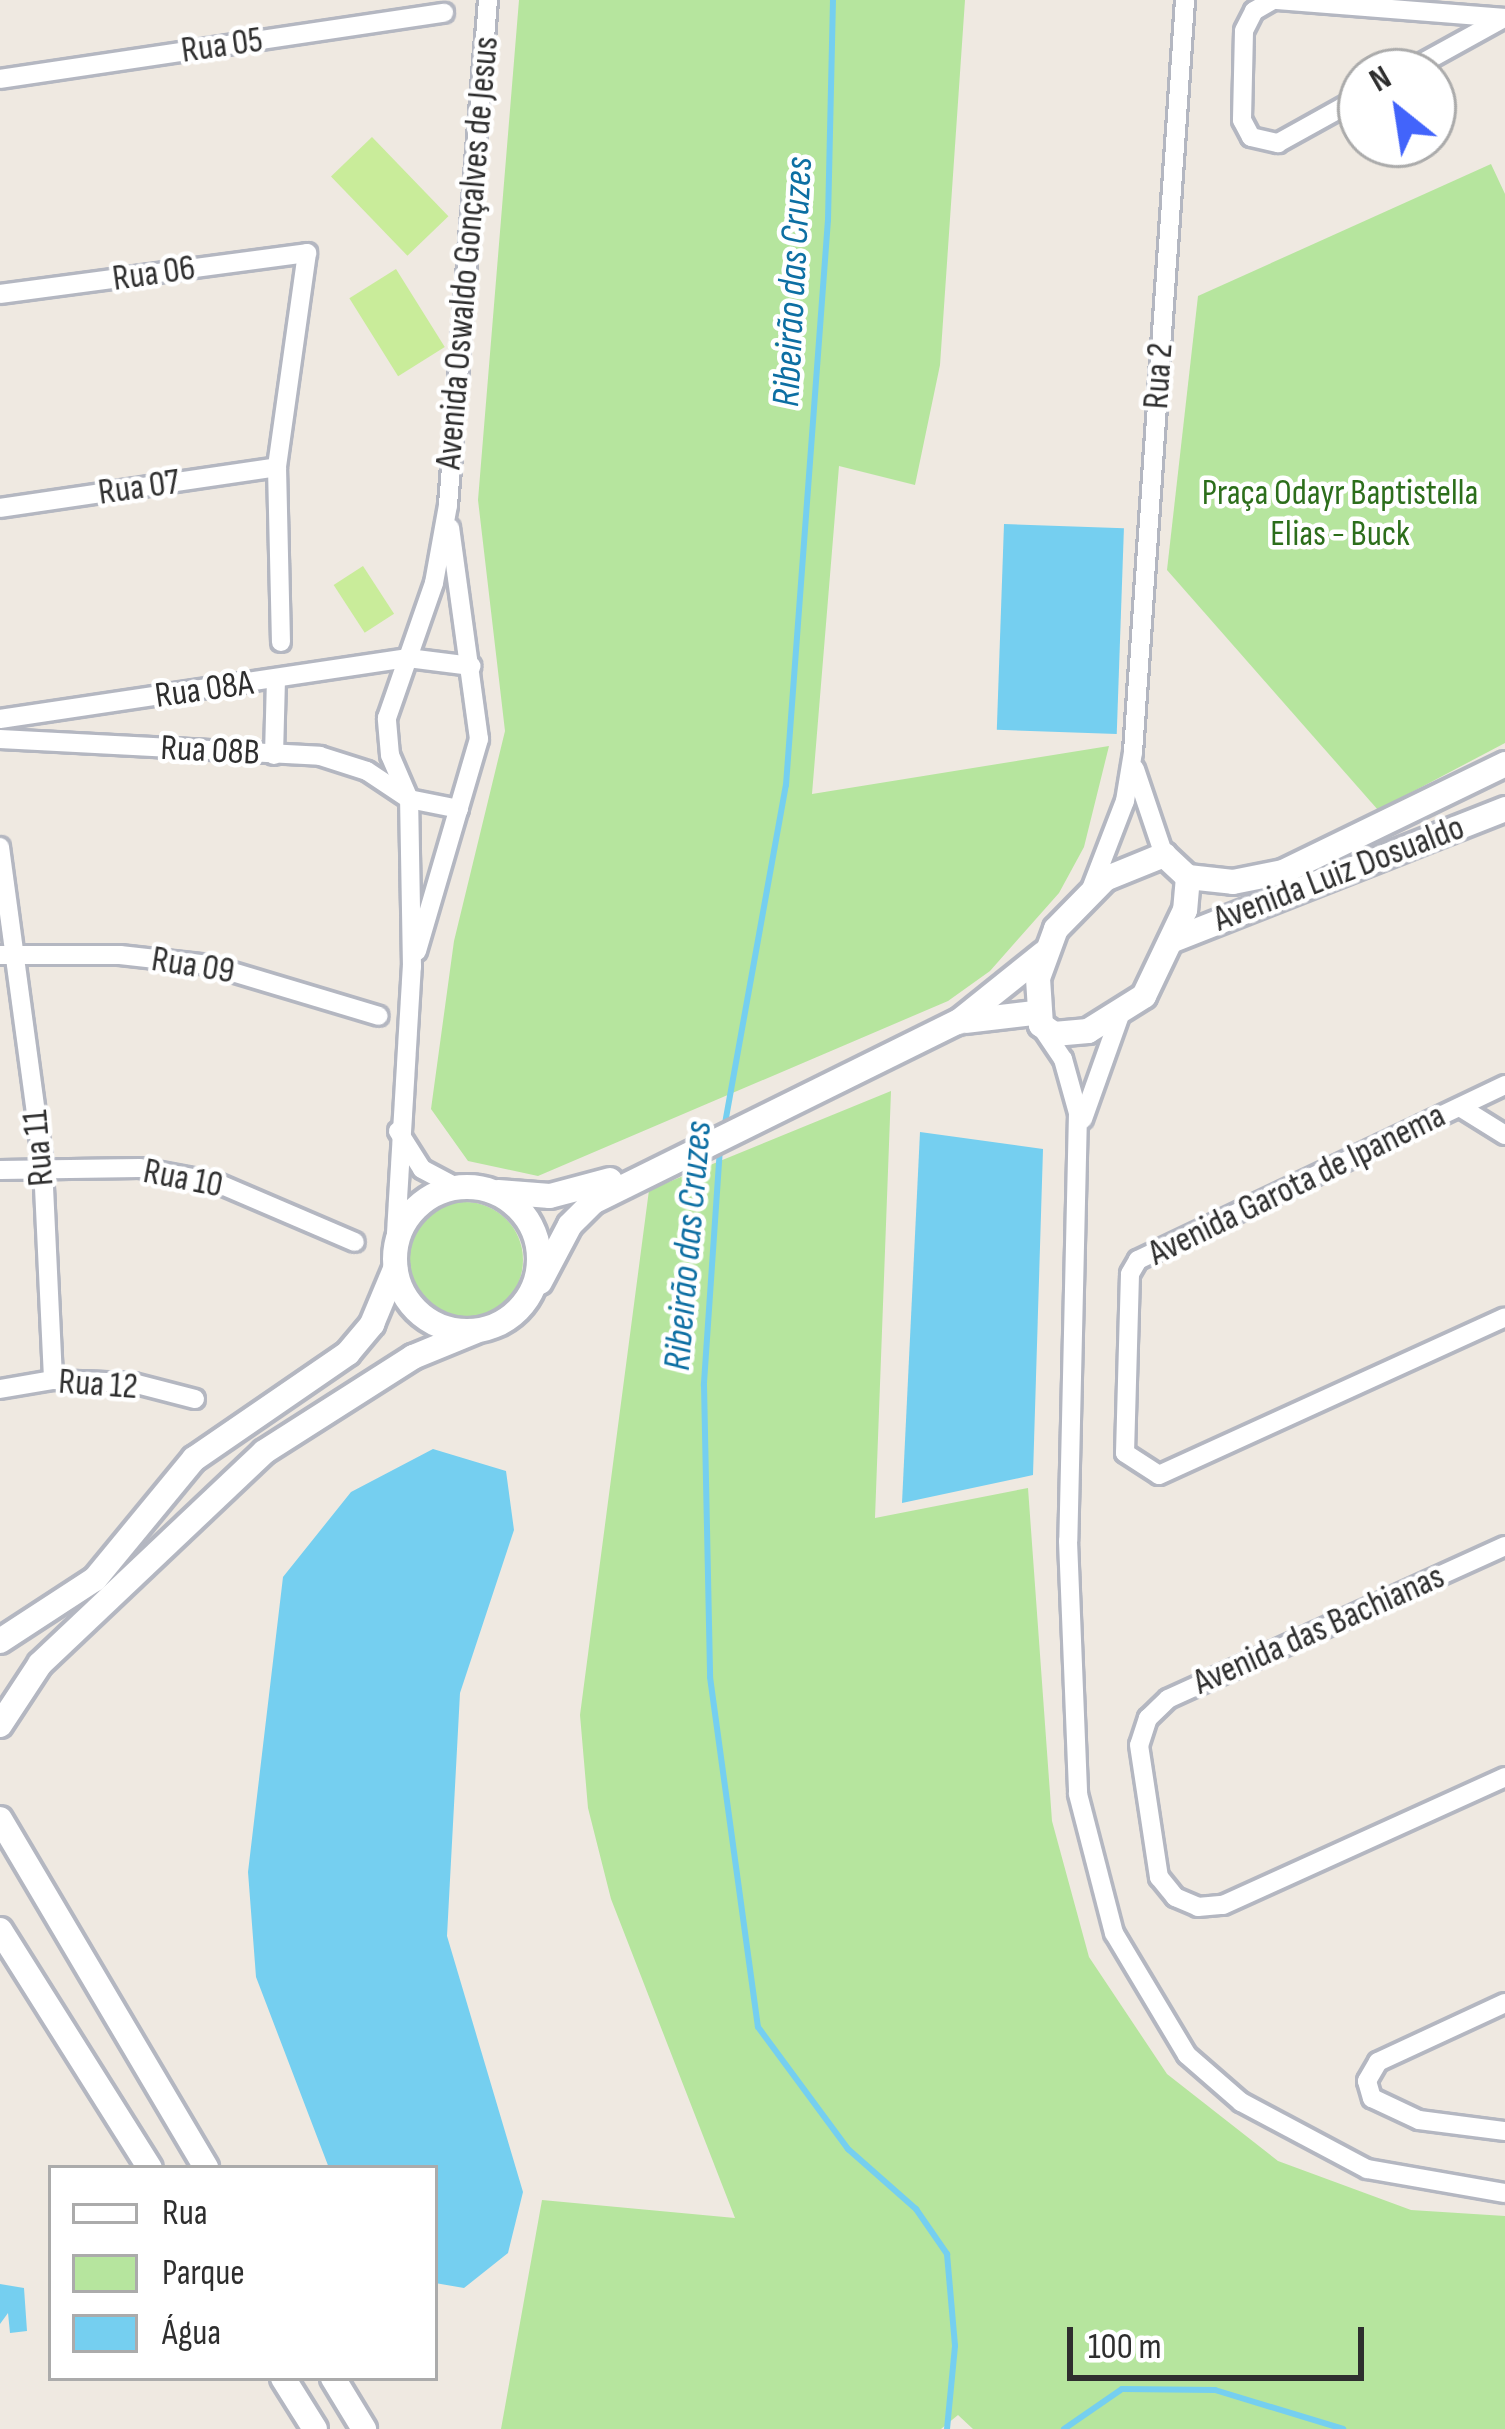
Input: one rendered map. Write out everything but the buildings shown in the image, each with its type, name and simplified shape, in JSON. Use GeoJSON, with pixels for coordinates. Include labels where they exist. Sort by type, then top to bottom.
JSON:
{"type":"FeatureCollection","features":[{"type":"Feature","properties":{"kind":"street","name":"Avenida Oswaldo Gonçalves de Jesus"},"geometry":{"type":"LineString","coordinates":[[409,799],[390,755],[386,718],[408,658],[448,505],[488,0]]}},
{"type":"Feature","properties":{"kind":"street","name":"Rua 2"},"geometry":{"type":"LineString","coordinates":[[1089,893],[1115,833],[1133,752],[1185,0]]}},
{"type":"Feature","properties":{"kind":"street"},"geometry":{"type":"LineString","coordinates":[[1337,110],[1278,143],[1254,140],[1242,120],[1244,31],[1254,10],[1275,0],[1504,18]]}},
{"type":"Feature","properties":{"kind":"street","name":"Rua 05"},"geometry":{"type":"LineString","coordinates":[[0,79],[444,13]]}},
{"type":"Feature","properties":{"kind":"street"},"geometry":{"type":"LineString","coordinates":[[1450,48],[1504,18]]}},
{"type":"Feature","properties":{"kind":"street","name":"Rua 06"},"geometry":{"type":"LineString","coordinates":[[0,294],[308,254],[277,467]]}},
{"type":"Feature","properties":{"kind":"street"},"geometry":{"type":"LineString","coordinates":[[277,467],[281,642]]}},
{"type":"Feature","properties":{"kind":"street","name":"Rua 07"},"geometry":{"type":"LineString","coordinates":[[0,508],[277,467]]}},
{"type":"Feature","properties":{"kind":"street","name":"Avenida Oswaldo Gonçalves de Jesus"},"geometry":{"type":"LineString","coordinates":[[448,505],[478,739],[459,809]]}},
{"type":"Feature","properties":{"kind":"street","name":"Rua 08A"},"geometry":{"type":"LineString","coordinates":[[0,719],[408,658],[471,666]]}},
{"type":"Feature","properties":{"kind":"street"},"geometry":{"type":"LineString","coordinates":[[274,755],[276,680]]}},
{"type":"Feature","properties":{"kind":"street","name":"Rua 08B"},"geometry":{"type":"LineString","coordinates":[[0,739],[344,762],[409,799],[459,809]]}},
{"type":"Feature","properties":{"kind":"street","name":"Rua 2"},"geometry":{"type":"LineString","coordinates":[[1133,752],[1164,855]]}},
{"type":"Feature","properties":{"kind":"street","name":"Avenida Luiz Dosualdo"},"geometry":{"type":"LineString","coordinates":[[1188,877],[1233,882],[1283,872],[1505,764]]}},
{"type":"Feature","properties":{"kind":"street"},"geometry":{"type":"LineString","coordinates":[[409,799],[412,968],[398,1131],[395,1259],[414,1309],[453,1330],[476,1331]]}},
{"type":"Feature","properties":{"kind":"street"},"geometry":{"type":"LineString","coordinates":[[412,968],[459,809]]}},
{"type":"Feature","properties":{"kind":"street","name":"Avenida Luiz Dosualdo"},"geometry":{"type":"LineString","coordinates":[[1173,940],[1505,809]]}},
{"type":"Feature","properties":{"kind":"street","name":"Rua 11"},"geometry":{"type":"LineString","coordinates":[[0,848],[9,954],[43,1166],[53,1380]]}},
{"type":"Feature","properties":{"kind":"street"},"geometry":{"type":"LineString","coordinates":[[0,1641],[95,1580],[194,1459],[348,1353],[372,1324],[422,1202],[457,1188],[550,1196],[647,1169],[958,1022],[1044,952],[1089,893],[1138,860],[1164,855],[1188,877],[1173,940],[1144,996],[1119,1018],[1071,1034],[1037,1019],[958,1022]]}},
{"type":"Feature","properties":{"kind":"street"},"geometry":{"type":"LineString","coordinates":[[1044,952],[1037,1019],[1074,1089],[1067,1540],[1077,1772],[1091,1865],[1114,1933],[1187,2055],[1240,2102],[1366,2169],[1505,2193]]}},
{"type":"Feature","properties":{"kind":"street","name":"Rua 09"},"geometry":{"type":"LineString","coordinates":[[9,954],[209,965],[379,1016]]}},
{"type":"Feature","properties":{"kind":"street"},"geometry":{"type":"LineString","coordinates":[[1076,1147],[1119,1018]]}},
{"type":"Feature","properties":{"kind":"street","name":"Avenida Garota de Ipanema"},"geometry":{"type":"LineString","coordinates":[[1505,1085],[1135,1264],[1122,1441],[1144,1473],[1159,1475],[1505,1317]]}},
{"type":"Feature","properties":{"kind":"street","name":"Avenida Garota de Ipanema"},"geometry":{"type":"LineString","coordinates":[[1460,1107],[1505,1135]]}},
{"type":"Feature","properties":{"kind":"street"},"geometry":{"type":"LineString","coordinates":[[398,1131],[422,1169],[457,1188]]}},
{"type":"Feature","properties":{"kind":"street","name":"Rua 10"},"geometry":{"type":"LineString","coordinates":[[0,1170],[140,1168],[215,1182],[355,1242]]}},
{"type":"Feature","properties":{"kind":"street"},"geometry":{"type":"LineString","coordinates":[[0,1725],[40,1664],[264,1452],[412,1357],[507,1319],[540,1282],[570,1226],[647,1169]]}},
{"type":"Feature","properties":{"kind":"street"},"geometry":{"type":"LineString","coordinates":[[485,1189],[523,1213],[534,1233],[540,1282]]}},
{"type":"Feature","properties":{"kind":"street","name":"Rua 12"},"geometry":{"type":"LineString","coordinates":[[0,1390],[53,1380],[134,1384],[195,1399]]}},
{"type":"Feature","properties":{"kind":"street","name":"Avenida das Bachianas"},"geometry":{"type":"LineString","coordinates":[[1505,1546],[1168,1699],[1143,1726],[1139,1754],[1159,1877],[1182,1902],[1223,1905],[1505,1777]]}},
{"type":"Feature","properties":{"kind":"street"},"geometry":{"type":"LineString","coordinates":[[0,1819],[204,2165]]}},
{"type":"Feature","properties":{"kind":"street"},"geometry":{"type":"LineString","coordinates":[[0,1930],[148,2165]]}},
{"type":"Feature","properties":{"kind":"street"},"geometry":{"type":"LineString","coordinates":[[1505,2003],[1378,2062],[1368,2077],[1372,2098],[1394,2111],[1444,2127],[1505,2131]]}},
{"type":"Feature","properties":{"kind":"street"},"geometry":{"type":"LineString","coordinates":[[285,2381],[315,2429]]}},
{"type":"Feature","properties":{"kind":"street"},"geometry":{"type":"LineString","coordinates":[[335,2381],[364,2429]]}},
{"type":"Feature","properties":{"kind":"green space"},"geometry":{"type":"Polygon","coordinates":[[[519,0],[965,0],[940,365],[915,485],[839,466],[812,794],[1109,746],[1084,847],[1059,893],[990,971],[948,1001],[538,1176],[468,1161],[431,1109],[454,941],[505,731],[478,500],[519,0]]]}},
{"type":"Feature","properties":{"kind":"green space"},"geometry":{"type":"Polygon","coordinates":[[[372,137],[448,216],[407,256],[331,177],[372,137]]]}},
{"type":"Feature","properties":{"kind":"green space","name":"Praça Odayr Baptistella Elias - Buck"},"geometry":{"type":"Polygon","coordinates":[[[1491,164],[1505,194],[1505,743],[1378,810],[1167,570],[1198,296],[1491,164]]]}},
{"type":"Feature","properties":{"kind":"green space"},"geometry":{"type":"Polygon","coordinates":[[[396,269],[445,347],[398,376],[349,298],[396,269]]]}},
{"type":"Feature","properties":{"kind":"green space"},"geometry":{"type":"Polygon","coordinates":[[[363,566],[394,614],[365,633],[334,585],[363,566]]]}},
{"type":"Feature","properties":{"kind":"green space"},"geometry":{"type":"Polygon","coordinates":[[[891,1091],[875,1518],[1028,1488],[1052,1821],[1089,1957],[1167,2074],[1278,2161],[1411,2210],[1505,2216],[1505,2429],[973,2429],[958,2415],[941,2429],[501,2429],[542,2200],[735,2218],[611,1899],[588,1808],[580,1715],[649,1190],[891,1091]]]}},
{"type":"Feature","properties":{"kind":"green space"},"geometry":{"type":"Polygon","coordinates":[[[465,1202],[487,1206],[506,1219],[519,1238],[523,1260],[519,1282],[506,1301],[487,1314],[465,1318],[443,1314],[424,1301],[411,1282],[407,1260],[411,1238],[424,1219],[443,1206],[465,1202]]]}},
{"type":"Feature","properties":{"kind":"water"},"geometry":{"type":"Polygon","coordinates":[[[1004,524],[1124,528],[1117,734],[997,730],[1004,524]]]}},
{"type":"Feature","properties":{"kind":"water"},"geometry":{"type":"Polygon","coordinates":[[[920,1132],[1043,1149],[1033,1475],[902,1503],[920,1132]]]}},
{"type":"Feature","properties":{"kind":"water"},"geometry":{"type":"Polygon","coordinates":[[[433,1449],[506,1471],[514,1530],[460,1693],[447,1936],[523,2192],[508,2253],[464,2288],[438,2284],[438,2165],[328,2165],[256,1977],[248,1872],[283,1577],[351,1492],[433,1449]]]}},
{"type":"Feature","properties":{"kind":"water"},"geometry":{"type":"Polygon","coordinates":[[[0,2284],[24,2288],[27,2331],[10,2333],[8,2313],[0,2324],[0,2284]]]}},
{"type":"Feature","properties":{"kind":"waterway","name":"Ribeirão das Cruzes"},"geometry":{"type":"LineString","coordinates":[[724,1129],[786,785],[828,220],[833,0]]}},
{"type":"Feature","properties":{"kind":"waterway","name":"Ribeirão das Cruzes"},"geometry":{"type":"LineString","coordinates":[[720,1148],[704,1385],[710,1677],[758,2027],[848,2149],[916,2209],[947,2254],[955,2346],[947,2429]]}},
{"type":"Feature","properties":{"kind":"waterway"},"geometry":{"type":"LineString","coordinates":[[1064,2429],[1122,2389],[1215,2390],[1343,2429]]}}]}
